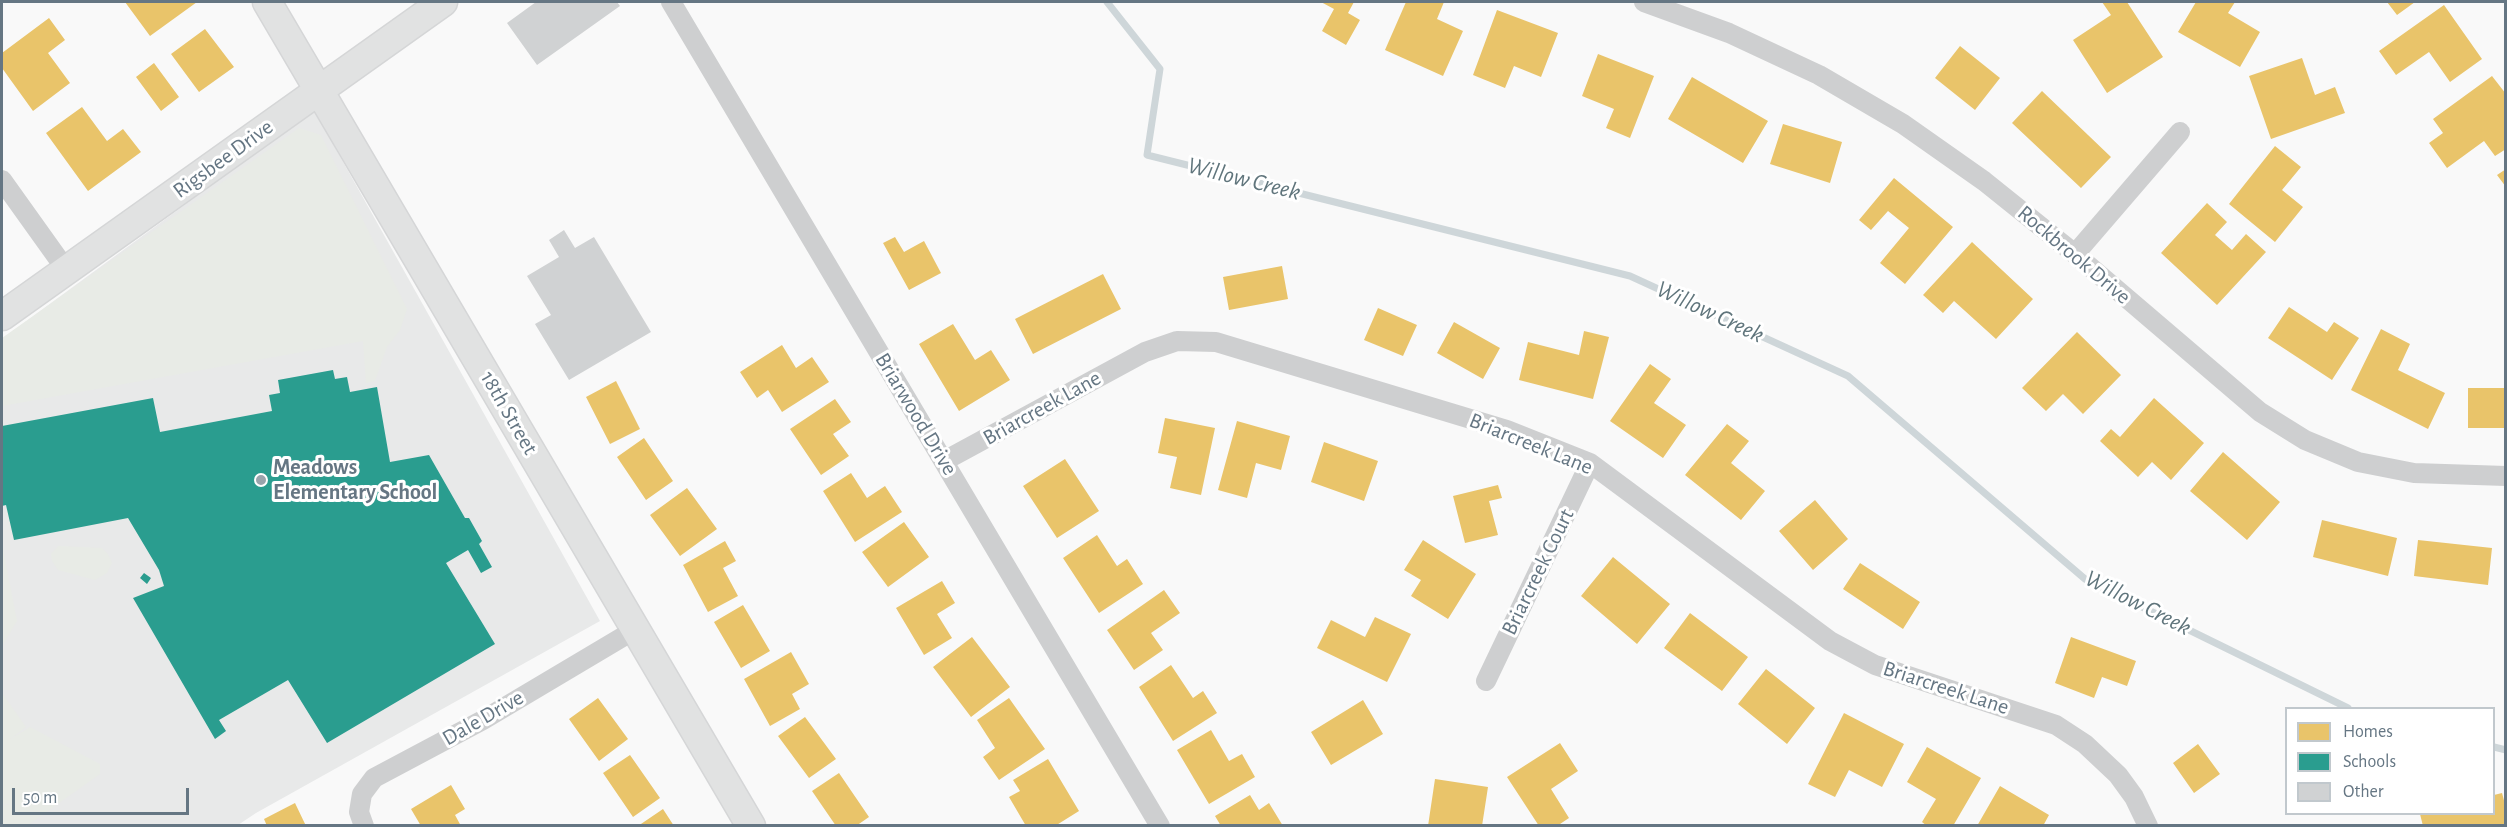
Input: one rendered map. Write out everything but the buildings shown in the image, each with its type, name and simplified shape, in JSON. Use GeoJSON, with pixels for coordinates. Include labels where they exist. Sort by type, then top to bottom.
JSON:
{"type":"FeatureCollection","features":[{"type":"Feature","properties":{"kind":"street","name":"18th Street"},"geometry":{"type":"LineString","coordinates":[[267,2],[751,825]]}},
{"type":"Feature","properties":{"kind":"street","name":"Rigsbee Drive"},"geometry":{"type":"LineString","coordinates":[[2,316],[443,2]]}},
{"type":"Feature","properties":{"kind":"street","name":"Briarwood Drive"},"geometry":{"type":"LineString","coordinates":[[671,2],[1160,825]]}},
{"type":"Feature","properties":{"kind":"street","name":"Rockbrook Drive"},"geometry":{"type":"LineString","coordinates":[[1644,2],[1729,33],[1819,75],[1903,124],[1984,181],[2075,254],[2260,412],[2305,441],[2358,462],[2414,473],[2505,476]]}},
{"type":"Feature","properties":{"kind":"street"},"geometry":{"type":"LineString","coordinates":[[2075,254],[2180,132]]}},
{"type":"Feature","properties":{"kind":"street"},"geometry":{"type":"LineString","coordinates":[[2,180],[67,270]]}},
{"type":"Feature","properties":{"kind":"street","name":"Briarcreek Lane"},"geometry":{"type":"LineString","coordinates":[[944,461],[1144,352],[1176,341],[1216,342],[1507,430],[1590,464],[1830,641],[1875,665],[2056,725],[2085,744],[2118,775],[2134,797],[2148,825]]}},
{"type":"Feature","properties":{"kind":"street","name":"Briarcreek Court"},"geometry":{"type":"LineString","coordinates":[[1486,681],[1590,464]]}},
{"type":"Feature","properties":{"kind":"street","name":"Dale Drive"},"geometry":{"type":"LineString","coordinates":[[364,825],[359,812],[362,794],[374,778],[483,720],[636,629]]}},
{"type":"Feature","properties":{"kind":"shaded area","name":"Meadows Elementary School"},"geometry":{"type":"Polygon","coordinates":[[[314,110],[600,621],[238,825],[2,825],[2,339],[314,110]]]}},
{"type":"Feature","properties":{"kind":"shaded area"},"geometry":{"type":"Polygon","coordinates":[[[299,128],[321,135],[407,309],[400,330],[387,347],[375,381],[366,383],[363,341],[2,406],[2,338],[299,128]]]}},
{"type":"Feature","properties":{"kind":"shaded area"},"geometry":{"type":"Polygon","coordinates":[[[2,544],[17,621],[2,646],[2,544]]]}},
{"type":"Feature","properties":{"kind":"shaded area"},"geometry":{"type":"Polygon","coordinates":[[[58,546],[102,548],[112,563],[107,573],[95,580],[58,570],[52,561],[51,554],[58,546]]]}},
{"type":"Feature","properties":{"kind":"shaded area"},"geometry":{"type":"Polygon","coordinates":[[[2,693],[26,727],[9,740],[30,727],[100,764],[100,774],[28,825],[2,825],[2,805],[21,805],[2,804],[2,693]]]}},
{"type":"Feature","properties":{"kind":"waterway","name":"Willow Creek"},"geometry":{"type":"LineString","coordinates":[[1107,2],[1160,69],[1147,155],[1630,276],[1848,376],[2085,579],[2346,707]]}},
{"type":"Feature","properties":{"kind":"waterway","name":"Willow Creek"},"geometry":{"type":"LineString","coordinates":[[2495,747],[2506,750]]}},
{"type":"Feature","properties":{"kind":"place","name":"Meadows Elementary School"},"geometry":{"type":"Point","coordinates":[261,480]}}]}
